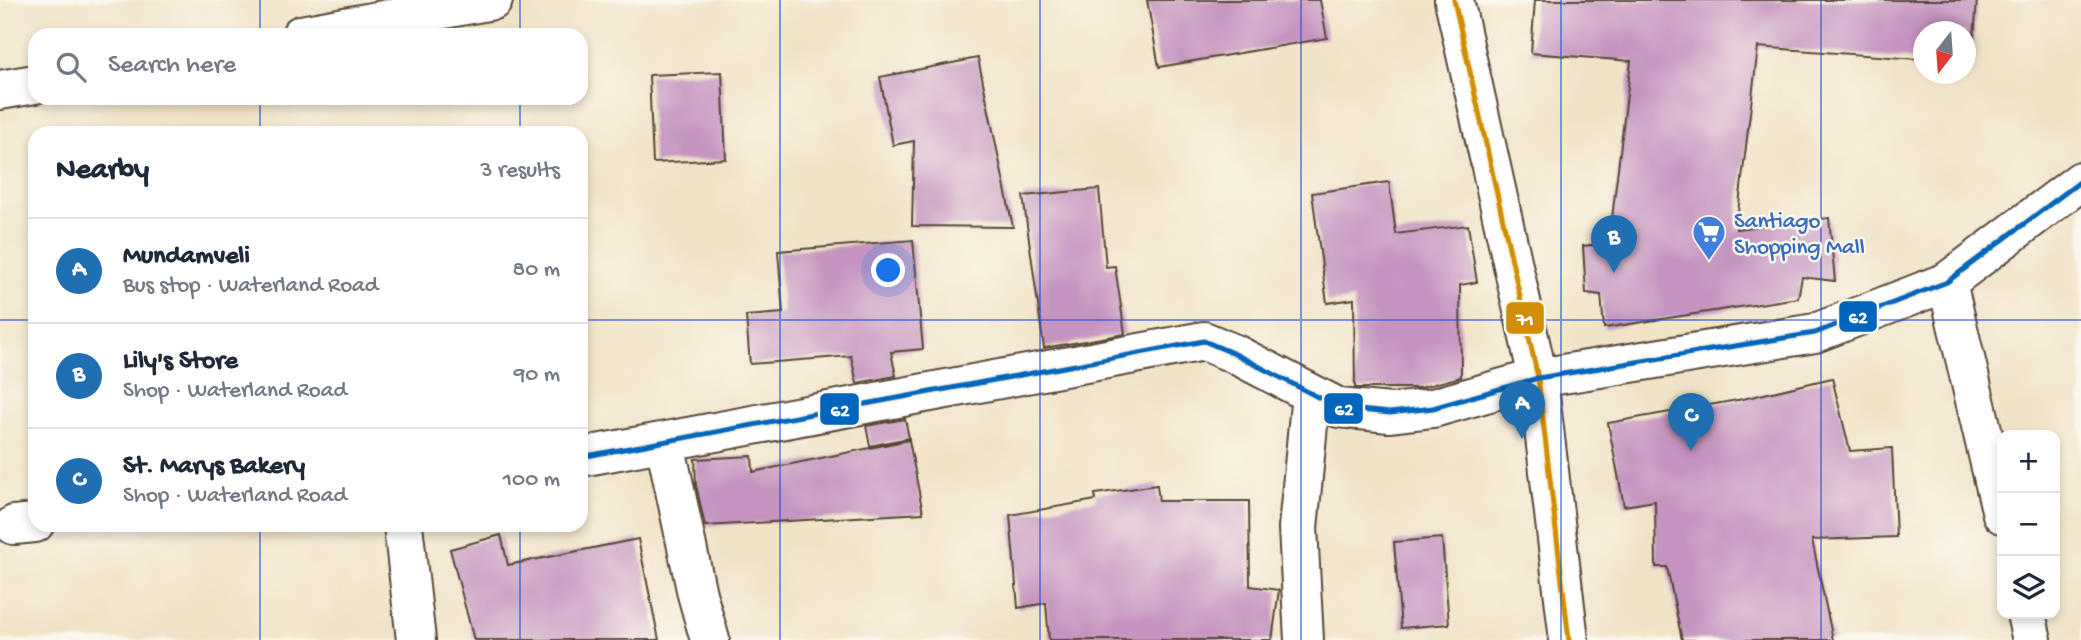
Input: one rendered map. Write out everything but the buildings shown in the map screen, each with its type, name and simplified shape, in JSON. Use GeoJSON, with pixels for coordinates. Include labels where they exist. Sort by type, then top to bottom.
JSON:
{"type":"FeatureCollection","features":[{"type":"Feature","properties":{"kind":"street"},"geometry":{"type":"LineString","coordinates":[[339,28],[493,0]]}},
{"type":"Feature","properties":{"kind":"street"},"geometry":{"type":"LineString","coordinates":[[1454,0],[1538,379],[1569,640]]}},
{"type":"Feature","properties":{"kind":"street"},"geometry":{"type":"LineString","coordinates":[[0,90],[28,84]]}},
{"type":"Feature","properties":{"kind":"street"},"geometry":{"type":"LineString","coordinates":[[588,456],[1204,341],[1235,354],[1339,408],[1390,413],[1433,408],[1538,379],[1815,333],[1947,282],[2081,181]]}},
{"type":"Feature","properties":{"kind":"street"},"geometry":{"type":"LineString","coordinates":[[1947,282],[1997,493]]}},
{"type":"Feature","properties":{"kind":"street"},"geometry":{"type":"LineString","coordinates":[[1304,640],[1298,528],[1311,394]]}},
{"type":"Feature","properties":{"kind":"street"},"geometry":{"type":"LineString","coordinates":[[665,443],[697,594],[710,640]]}},
{"type":"Feature","properties":{"kind":"street"},"geometry":{"type":"LineString","coordinates":[[404,532],[416,640]]}},
{"type":"Feature","properties":{"kind":"street"},"geometry":{"type":"LineString","coordinates":[[2027,619],[2032,640]]}},
{"type":"Feature","properties":{"kind":"transit line","name":"71"},"geometry":{"type":"LineString","coordinates":[[1454,0],[1538,378],[1569,640]]}},
{"type":"Feature","properties":{"kind":"transit line","name":"62"},"geometry":{"type":"LineString","coordinates":[[588,456],[1204,341],[1235,354],[1339,408],[1390,413],[1433,408],[1538,378],[1815,333],[1947,282],[2081,181]]}},
{"type":"Feature","properties":{"kind":"place","name":"Santiago Shopping Mall"},"geometry":{"type":"Point","coordinates":[1709,262]}},
{"type":"Feature","properties":{"kind":"place","name":"Lily's Store"},"geometry":{"type":"Point","coordinates":[1614,273]}},
{"type":"Feature","properties":{"kind":"place","name":"Mundamveli"},"geometry":{"type":"Point","coordinates":[1522,439]}},
{"type":"Feature","properties":{"kind":"place","name":"St. Marys Bakery"},"geometry":{"type":"Point","coordinates":[1691,451]}}]}
